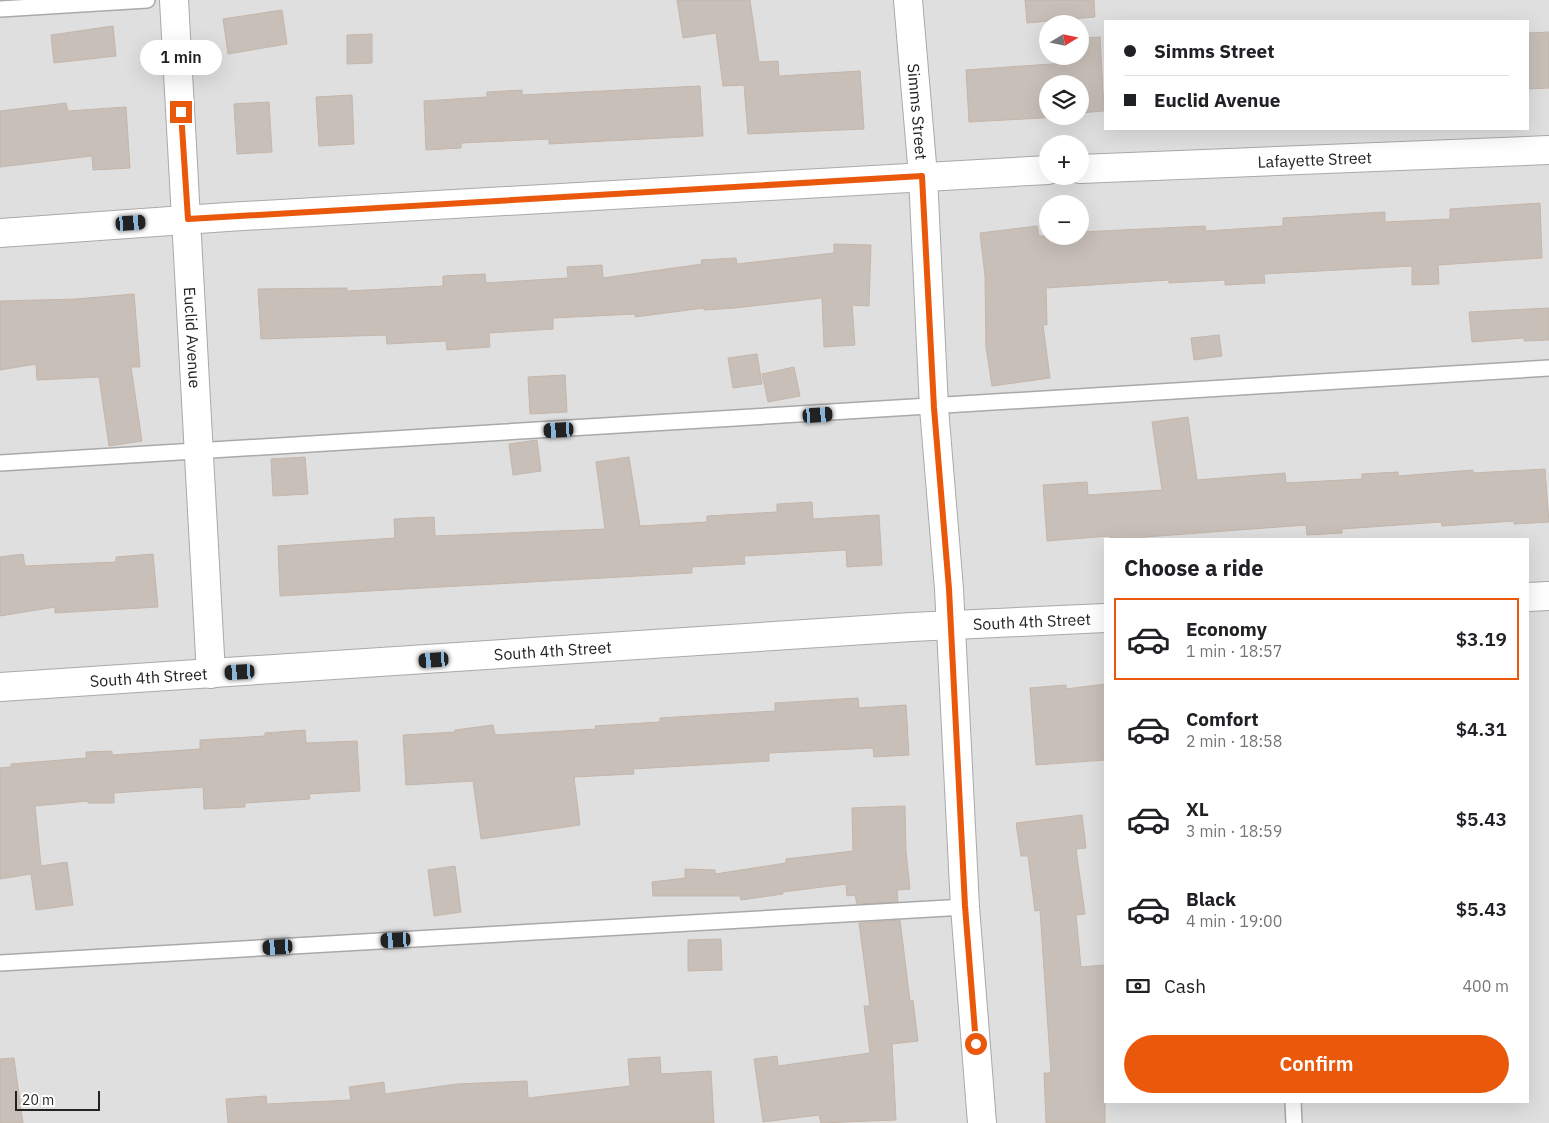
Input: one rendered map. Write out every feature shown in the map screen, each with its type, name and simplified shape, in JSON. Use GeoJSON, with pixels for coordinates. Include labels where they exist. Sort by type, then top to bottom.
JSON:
{"type":"FeatureCollection","features":[{"type":"Feature","properties":{"kind":"street","name":"Euclid Avenue"},"geometry":{"type":"LineString","coordinates":[[174,0],[188,219],[211,674]]}},
{"type":"Feature","properties":{"kind":"street","name":"Simms Street"},"geometry":{"type":"LineString","coordinates":[[908,0],[922,176],[934,408],[951,626],[965,906],[982,1123]]}},
{"type":"Feature","properties":{"kind":"street","name":"Lafayette Street"},"geometry":{"type":"LineString","coordinates":[[1089,169],[1549,150]]}},
{"type":"Feature","properties":{"kind":"street"},"geometry":{"type":"LineString","coordinates":[[0,233],[188,219],[1039,170]]}},
{"type":"Feature","properties":{"kind":"street"},"geometry":{"type":"LineString","coordinates":[[1529,597],[1549,596]]}},
{"type":"Feature","properties":{"kind":"street","name":"South 4th Street"},"geometry":{"type":"LineString","coordinates":[[0,687],[951,626],[1104,618]]}},
{"type":"Feature","properties":{"kind":"lane"},"geometry":{"type":"LineString","coordinates":[[0,9],[147,0]]}},
{"type":"Feature","properties":{"kind":"lane"},"geometry":{"type":"LineString","coordinates":[[0,463],[934,408],[1549,368]]}},
{"type":"Feature","properties":{"kind":"lane"},"geometry":{"type":"LineString","coordinates":[[0,963],[965,906]]}},
{"type":"Feature","properties":{"kind":"lane"},"geometry":{"type":"LineString","coordinates":[[1293,1103],[1294,1123]]}},
{"type":"Feature","properties":{"kind":"shaded area"},"geometry":{"type":"Polygon","coordinates":[[[0,0],[1549,0],[1549,1123],[0,1123],[0,0]]]}},
{"type":"Feature","properties":{"kind":"building"},"geometry":{"type":"Polygon","coordinates":[[[677,0],[750,0],[759,62],[778,61],[779,76],[860,71],[864,129],[748,134],[744,85],[723,86],[716,33],[683,38],[677,0]]]}},
{"type":"Feature","properties":{"kind":"building"},"geometry":{"type":"Polygon","coordinates":[[[1025,0],[1094,0],[1095,17],[1089,18],[1089,15],[1039,15],[1039,22],[1027,23],[1025,0]]]}},
{"type":"Feature","properties":{"kind":"building"},"geometry":{"type":"Polygon","coordinates":[[[282,10],[287,44],[228,54],[223,19],[282,10]]]}},
{"type":"Feature","properties":{"kind":"building"},"geometry":{"type":"Polygon","coordinates":[[[113,26],[116,56],[54,63],[51,35],[113,26]]]}},
{"type":"Feature","properties":{"kind":"building"},"geometry":{"type":"Polygon","coordinates":[[[1549,32],[1549,88],[1529,89],[1529,33],[1549,32]]]}},
{"type":"Feature","properties":{"kind":"building"},"geometry":{"type":"Polygon","coordinates":[[[372,34],[372,63],[347,64],[347,35],[372,34]]]}},
{"type":"Feature","properties":{"kind":"building"},"geometry":{"type":"Polygon","coordinates":[[[1100,37],[1104,111],[1089,112],[1089,75],[1039,75],[1039,118],[969,122],[966,70],[1039,65],[1089,65],[1089,38],[1100,37]]]}},
{"type":"Feature","properties":{"kind":"building"},"geometry":{"type":"Polygon","coordinates":[[[700,86],[703,136],[549,144],[549,139],[461,143],[461,148],[426,150],[424,101],[487,97],[487,92],[522,90],[522,95],[700,86]]]}},
{"type":"Feature","properties":{"kind":"building"},"geometry":{"type":"Polygon","coordinates":[[[352,95],[354,144],[319,146],[316,97],[352,95]]]}},
{"type":"Feature","properties":{"kind":"building"},"geometry":{"type":"Polygon","coordinates":[[[269,102],[272,152],[237,154],[234,104],[269,102]]]}},
{"type":"Feature","properties":{"kind":"building"},"geometry":{"type":"Polygon","coordinates":[[[66,103],[68,111],[126,107],[130,168],[93,170],[92,156],[0,167],[0,111],[66,103]]]}},
{"type":"Feature","properties":{"kind":"building"},"geometry":{"type":"Polygon","coordinates":[[[1540,203],[1542,258],[1438,265],[1439,284],[1412,285],[1412,266],[1264,274],[1265,283],[1225,285],[1225,280],[1169,283],[1169,280],[1046,288],[1047,325],[1043,325],[1050,378],[992,386],[986,347],[985,276],[980,233],[1037,226],[1039,245],[1089,245],[1089,232],[1205,226],[1206,231],[1283,226],[1283,218],[1385,212],[1385,222],[1450,219],[1450,209],[1540,203]]]}},
{"type":"Feature","properties":{"kind":"building"},"geometry":{"type":"Polygon","coordinates":[[[834,244],[871,245],[869,306],[852,305],[855,345],[824,347],[822,298],[735,308],[704,310],[704,308],[635,317],[635,314],[553,318],[553,329],[489,333],[490,347],[447,350],[446,341],[387,344],[386,335],[261,339],[258,289],[347,288],[347,291],[443,286],[443,276],[485,274],[486,283],[568,278],[567,267],[602,265],[603,278],[702,264],[701,260],[736,258],[737,264],[834,253],[834,244]]]}},
{"type":"Feature","properties":{"kind":"building"},"geometry":{"type":"Polygon","coordinates":[[[134,294],[140,367],[131,367],[142,441],[109,446],[99,377],[37,380],[36,364],[0,370],[0,301],[76,299],[134,294]]]}},
{"type":"Feature","properties":{"kind":"building"},"geometry":{"type":"Polygon","coordinates":[[[1549,308],[1549,340],[1524,341],[1524,338],[1472,342],[1469,312],[1549,308]]]}},
{"type":"Feature","properties":{"kind":"building"},"geometry":{"type":"Polygon","coordinates":[[[1219,335],[1222,356],[1194,360],[1191,338],[1219,335]]]}},
{"type":"Feature","properties":{"kind":"building"},"geometry":{"type":"Polygon","coordinates":[[[757,354],[762,384],[733,388],[728,358],[757,354]]]}},
{"type":"Feature","properties":{"kind":"building"},"geometry":{"type":"Polygon","coordinates":[[[794,367],[800,396],[768,402],[762,374],[794,367]]]}},
{"type":"Feature","properties":{"kind":"building"},"geometry":{"type":"Polygon","coordinates":[[[565,375],[567,412],[530,414],[528,377],[565,375]]]}},
{"type":"Feature","properties":{"kind":"building"},"geometry":{"type":"Polygon","coordinates":[[[1188,417],[1197,480],[1285,473],[1286,483],[1362,479],[1362,474],[1398,472],[1398,476],[1473,470],[1473,473],[1545,469],[1549,522],[1514,524],[1514,521],[1442,526],[1441,522],[1342,529],[1342,533],[1307,535],[1306,525],[1145,538],[1110,538],[1110,536],[1047,541],[1043,485],[1087,482],[1088,495],[1162,490],[1152,422],[1188,417]]]}},
{"type":"Feature","properties":{"kind":"building"},"geometry":{"type":"Polygon","coordinates":[[[537,440],[541,471],[513,475],[509,444],[537,440]]]}},
{"type":"Feature","properties":{"kind":"building"},"geometry":{"type":"Polygon","coordinates":[[[305,457],[308,494],[273,496],[271,459],[305,457]]]}},
{"type":"Feature","properties":{"kind":"building"},"geometry":{"type":"Polygon","coordinates":[[[629,457],[640,526],[707,522],[707,516],[777,512],[777,504],[812,502],[813,519],[879,515],[882,565],[847,567],[846,550],[744,556],[745,564],[692,567],[692,573],[280,596],[278,546],[395,538],[394,519],[434,517],[435,536],[605,529],[596,462],[629,457]]]}},
{"type":"Feature","properties":{"kind":"building"},"geometry":{"type":"Polygon","coordinates":[[[23,554],[25,566],[116,562],[116,557],[153,554],[158,607],[55,613],[55,607],[0,616],[0,557],[23,554]]]}},
{"type":"Feature","properties":{"kind":"building"},"geometry":{"type":"Polygon","coordinates":[[[1104,684],[1104,760],[1036,765],[1030,688],[1066,685],[1066,689],[1104,684]]]}},
{"type":"Feature","properties":{"kind":"building"},"geometry":{"type":"Polygon","coordinates":[[[858,698],[859,708],[906,705],[909,755],[874,757],[873,748],[769,753],[769,761],[633,769],[634,774],[574,777],[580,825],[481,839],[473,781],[406,785],[403,735],[455,732],[455,730],[493,725],[495,735],[596,729],[595,726],[660,722],[660,718],[775,711],[775,703],[858,698]]]}},
{"type":"Feature","properties":{"kind":"building"},"geometry":{"type":"Polygon","coordinates":[[[305,730],[306,743],[357,741],[360,791],[309,794],[310,799],[245,803],[245,807],[204,809],[203,787],[114,793],[114,803],[88,803],[88,801],[35,806],[41,866],[67,862],[73,905],[36,910],[31,874],[0,879],[0,768],[11,767],[11,764],[86,758],[86,752],[112,751],[112,755],[200,749],[200,740],[265,736],[265,733],[305,730]]]}},
{"type":"Feature","properties":{"kind":"building"},"geometry":{"type":"Polygon","coordinates":[[[905,806],[906,852],[910,889],[897,890],[898,902],[857,904],[855,895],[847,896],[846,884],[783,892],[783,894],[741,900],[740,896],[653,896],[652,882],[685,878],[685,869],[715,870],[715,874],[786,863],[786,859],[853,851],[852,808],[905,806]]]}},
{"type":"Feature","properties":{"kind":"building"},"geometry":{"type":"Polygon","coordinates":[[[1082,815],[1086,848],[1076,849],[1085,914],[1076,915],[1081,967],[1104,965],[1105,1123],[1046,1123],[1044,1073],[1051,1073],[1040,910],[1035,911],[1028,856],[1021,856],[1016,823],[1082,815]]]}},
{"type":"Feature","properties":{"kind":"building"},"geometry":{"type":"Polygon","coordinates":[[[455,866],[461,912],[434,916],[428,870],[455,866]]]}},
{"type":"Feature","properties":{"kind":"building"},"geometry":{"type":"Polygon","coordinates":[[[900,920],[910,1001],[913,1000],[918,1041],[892,1044],[896,1120],[821,1123],[819,1115],[763,1122],[754,1059],[777,1056],[778,1066],[870,1053],[864,1006],[870,1006],[859,923],[900,920]]]}},
{"type":"Feature","properties":{"kind":"building"},"geometry":{"type":"Polygon","coordinates":[[[721,939],[722,970],[688,971],[688,940],[721,939]]]}},
{"type":"Feature","properties":{"kind":"building"},"geometry":{"type":"Polygon","coordinates":[[[660,1057],[661,1074],[711,1071],[714,1123],[228,1123],[226,1099],[266,1096],[267,1104],[351,1100],[349,1087],[384,1082],[385,1094],[457,1084],[527,1081],[528,1098],[630,1086],[628,1059],[660,1057]]]}},
{"type":"Feature","properties":{"kind":"building"},"geometry":{"type":"Polygon","coordinates":[[[14,1058],[23,1123],[0,1123],[0,1059],[14,1058]]]}},
{"type":"Feature","properties":{"kind":"route"},"geometry":{"type":"LineString","coordinates":[[181,112],[188,219],[883,180],[922,176],[934,408],[949,589],[965,906],[976,1044]]}}]}
